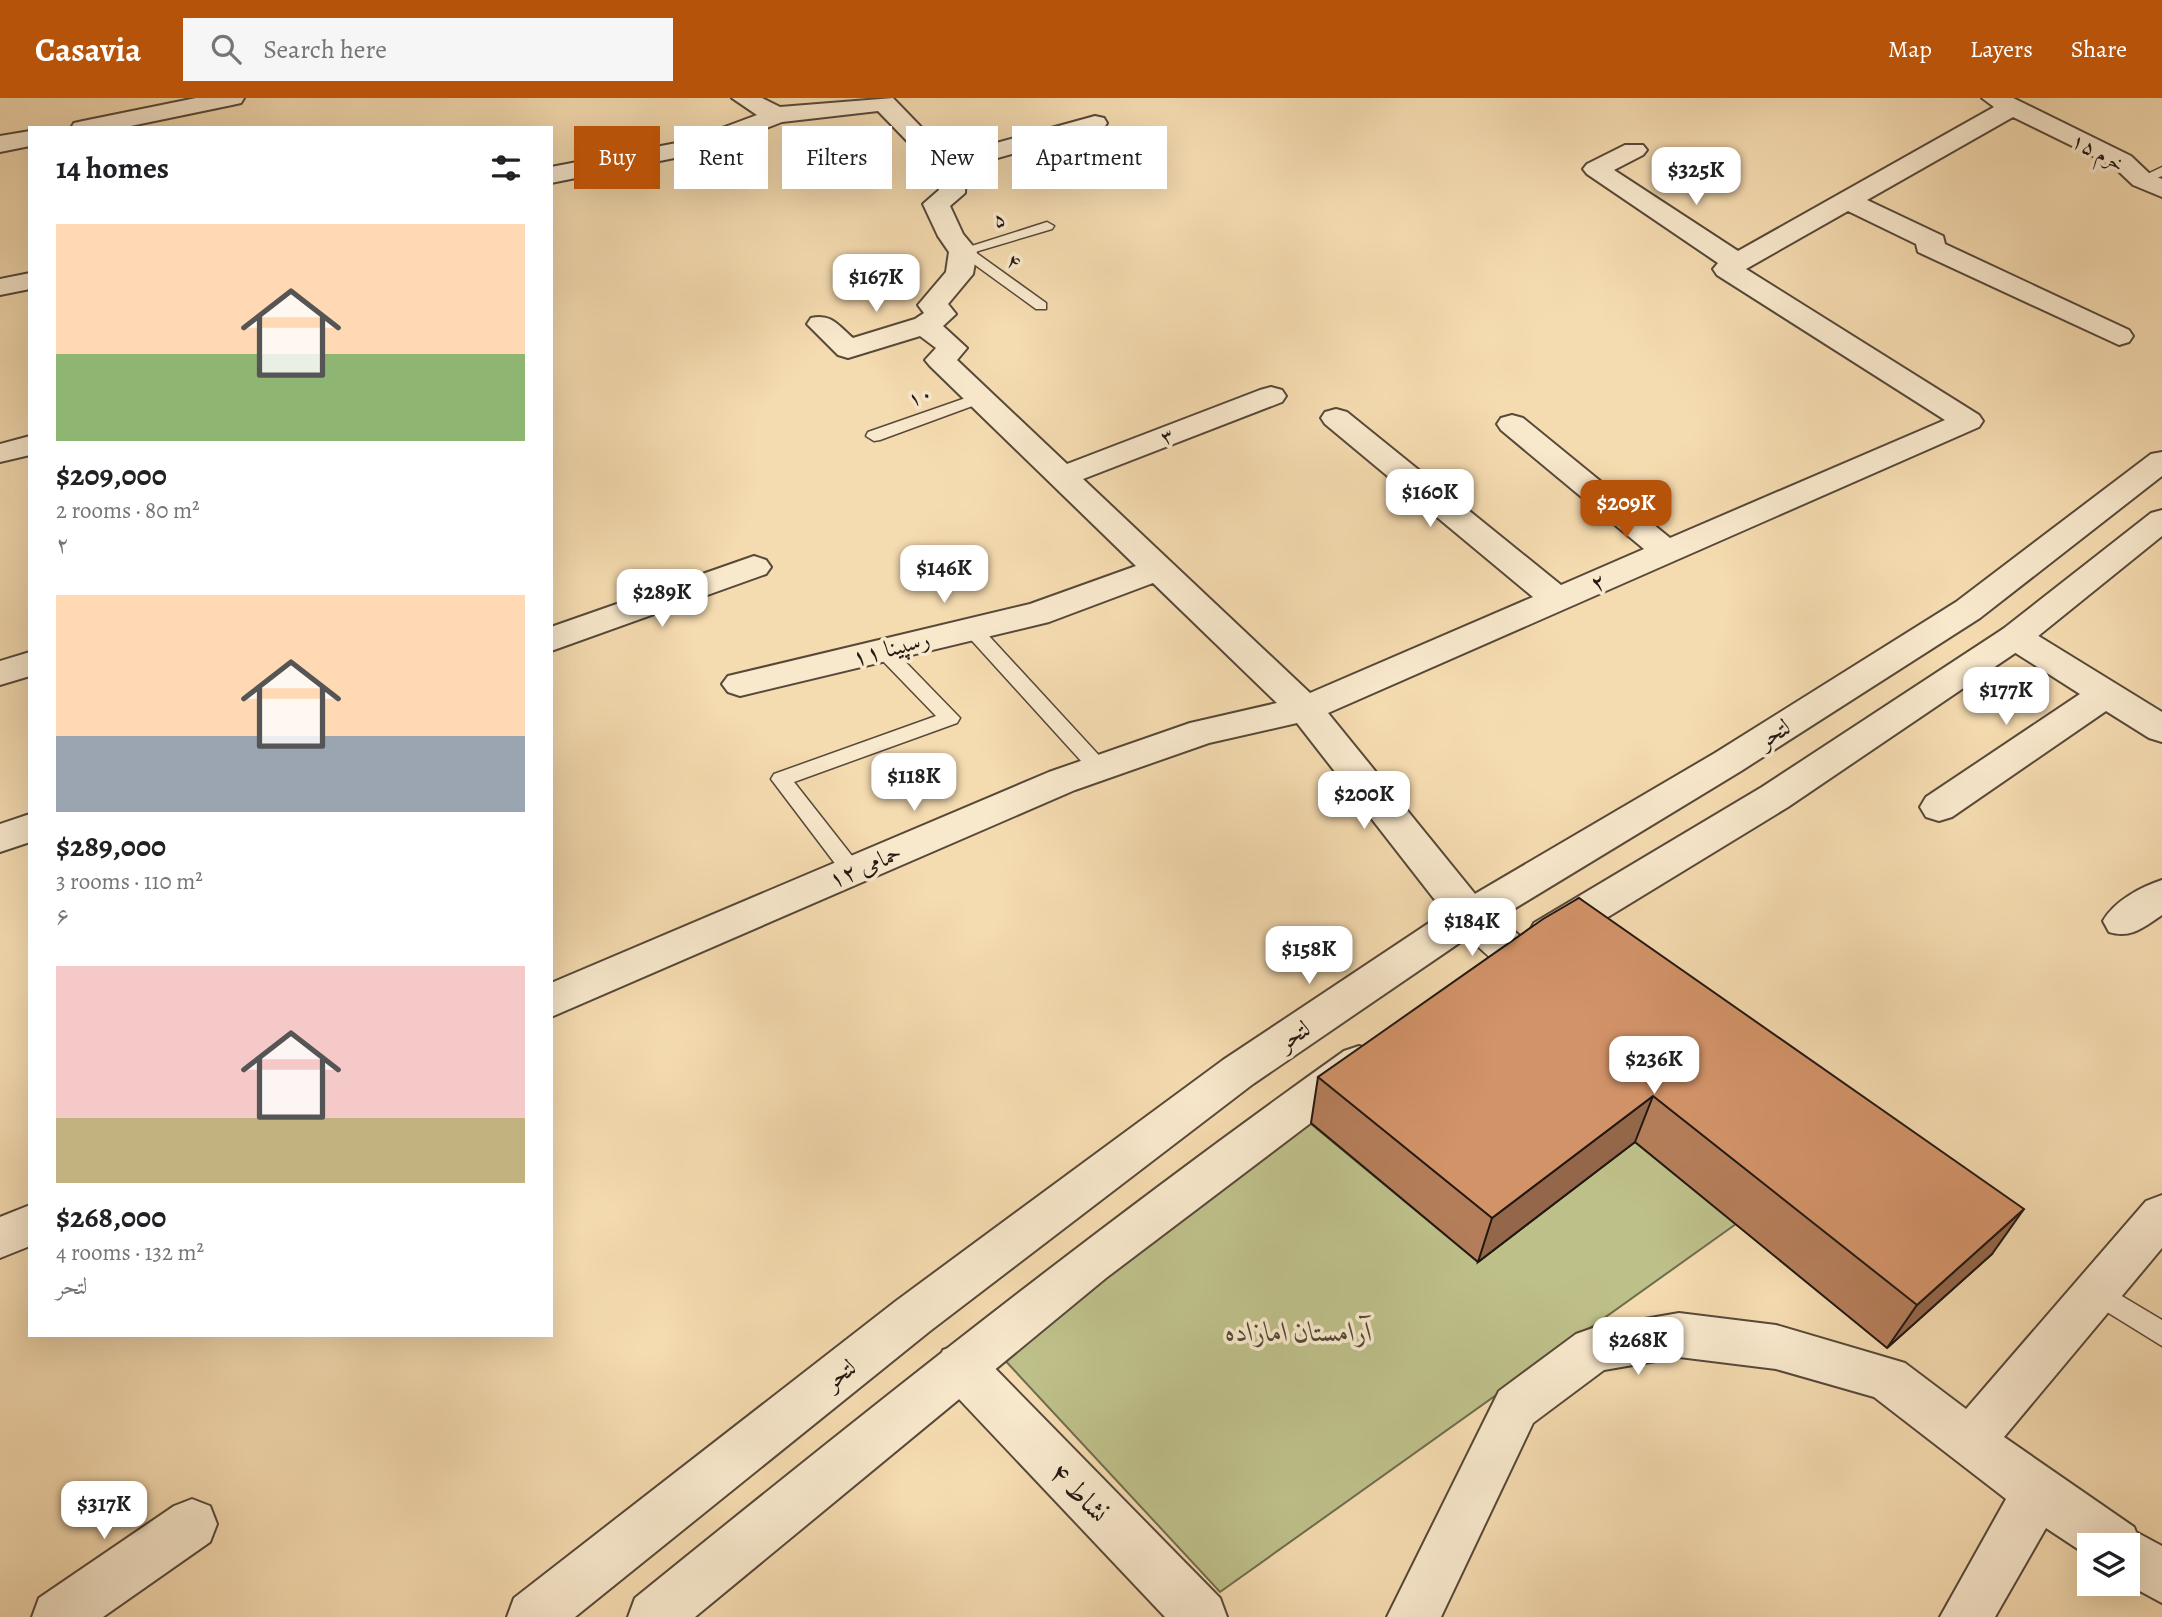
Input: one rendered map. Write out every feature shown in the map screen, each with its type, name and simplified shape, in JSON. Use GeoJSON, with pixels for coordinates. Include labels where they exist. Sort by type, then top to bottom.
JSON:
{"type":"FeatureCollection","features":[{"type":"Feature","properties":{"kind":"street"},"geometry":{"type":"LineString","coordinates":[[90,126],[165,105],[232,98]]}},
{"type":"Feature","properties":{"kind":"street"},"geometry":{"type":"LineString","coordinates":[[744,98],[776,115]]}},
{"type":"Feature","properties":{"kind":"street"},"geometry":{"type":"LineString","coordinates":[[553,175],[674,151],[751,129],[776,115],[896,101],[915,126]]}},
{"type":"Feature","properties":{"kind":"street"},"geometry":{"type":"LineString","coordinates":[[1634,150],[1596,169],[1737,263],[1846,200],[2003,102]]}},
{"type":"Feature","properties":{"kind":"street","name":"خرم ۱۵"},"geometry":{"type":"LineString","coordinates":[[2003,102],[2155,180]]}},
{"type":"Feature","properties":{"kind":"street"},"geometry":{"type":"LineString","coordinates":[[998,150],[1095,123]]}},
{"type":"Feature","properties":{"kind":"street"},"geometry":{"type":"LineString","coordinates":[[0,144],[28,138]]}},
{"type":"Feature","properties":{"kind":"street"},"geometry":{"type":"LineString","coordinates":[[821,324],[848,349],[925,325],[942,314],[932,305],[959,274],[963,251],[951,236],[936,204],[952,193],[952,189]]}},
{"type":"Feature","properties":{"kind":"street"},"geometry":{"type":"LineString","coordinates":[[1846,200],[1933,242],[1928,246],[2119,337]]}},
{"type":"Feature","properties":{"kind":"street","name":"۲"},"geometry":{"type":"LineString","coordinates":[[1305,709],[1968,421],[1727,269],[1737,263]]}},
{"type":"Feature","properties":{"kind":"street"},"geometry":{"type":"LineString","coordinates":[[0,287],[28,281]]}},
{"type":"Feature","properties":{"kind":"street"},"geometry":{"type":"LineString","coordinates":[[925,325],[953,348],[940,360],[1305,709],[1469,916],[1514,954]]}},
{"type":"Feature","properties":{"kind":"street","name":"۳"},"geometry":{"type":"LineString","coordinates":[[1063,476],[1271,396]]}},
{"type":"Feature","properties":{"kind":"street"},"geometry":{"type":"LineString","coordinates":[[1336,418],[1557,599]]}},
{"type":"Feature","properties":{"kind":"street"},"geometry":{"type":"LineString","coordinates":[[1512,425],[1667,552]]}},
{"type":"Feature","properties":{"kind":"street"},"geometry":{"type":"LineString","coordinates":[[0,453],[28,446]]}},
{"type":"Feature","properties":{"kind":"street","name":"لتحر"},"geometry":{"type":"LineString","coordinates":[[533,1617],[913,1316],[1238,1072],[1469,916],[1728,762],[1968,610],[2162,461]]}},
{"type":"Feature","properties":{"kind":"street"},"geometry":{"type":"LineString","coordinates":[[1480,978],[1514,954],[1775,797],[2015,637],[2162,520]]}},
{"type":"Feature","properties":{"kind":"street"},"geometry":{"type":"LineString","coordinates":[[553,639],[754,567]]}},
{"type":"Feature","properties":{"kind":"street","name":"رسپینا ۱۱"},"geometry":{"type":"LineString","coordinates":[[740,684],[1037,614],[1159,569]]}},
{"type":"Feature","properties":{"kind":"street"},"geometry":{"type":"LineString","coordinates":[[2015,637],[2162,729]]}},
{"type":"Feature","properties":{"kind":"street"},"geometry":{"type":"LineString","coordinates":[[0,673],[28,665]]}},
{"type":"Feature","properties":{"kind":"street"},"geometry":{"type":"LineString","coordinates":[[1939,807],[2104,695]]}},
{"type":"Feature","properties":{"kind":"street","name":"حمامی ۱۲"},"geometry":{"type":"LineString","coordinates":[[553,1000],[1062,781],[1203,732],[1305,709]]}},
{"type":"Feature","properties":{"kind":"street"},"geometry":{"type":"LineString","coordinates":[[1728,762],[1775,797]]}},
{"type":"Feature","properties":{"kind":"street"},"geometry":{"type":"LineString","coordinates":[[0,838],[28,829]]}},
{"type":"Feature","properties":{"kind":"street"},"geometry":{"type":"LineString","coordinates":[[2123,921],[2162,895]]}},
{"type":"Feature","properties":{"kind":"street"},"geometry":{"type":"LineString","coordinates":[[654,1617],[960,1366],[1286,1114],[1389,1042]]}},
{"type":"Feature","properties":{"kind":"street"},"geometry":{"type":"LineString","coordinates":[[1969,1442],[2162,1215]]}},
{"type":"Feature","properties":{"kind":"street"},"geometry":{"type":"LineString","coordinates":[[0,1238],[28,1227]]}},
{"type":"Feature","properties":{"kind":"street"},"geometry":{"type":"LineString","coordinates":[[1413,1617],[1516,1407],[1593,1350],[1679,1335],[1776,1347],[1888,1379],[2038,1493],[2098,1533]]}},
{"type":"Feature","properties":{"kind":"street","name":"نشاط ۴"},"geometry":{"type":"LineString","coordinates":[[960,1366],[1201,1617]]}},
{"type":"Feature","properties":{"kind":"street"},"geometry":{"type":"LineString","coordinates":[[1966,1617],[2038,1493]]}},
{"type":"Feature","properties":{"kind":"street"},"geometry":{"type":"LineString","coordinates":[[58,1617],[192,1524]]}},
{"type":"Feature","properties":{"kind":"street"},"geometry":{"type":"LineString","coordinates":[[2140,1562],[2162,1577]]}},
{"type":"Feature","properties":{"kind":"lane","name":"۵"},"geometry":{"type":"LineString","coordinates":[[963,251],[1047,226]]}},
{"type":"Feature","properties":{"kind":"lane","name":"۴"},"geometry":{"type":"LineString","coordinates":[[963,251],[1041,306]]}},
{"type":"Feature","properties":{"kind":"lane","name":"۱۰"},"geometry":{"type":"LineString","coordinates":[[874,436],[981,398]]}},
{"type":"Feature","properties":{"kind":"lane"},"geometry":{"type":"LineString","coordinates":[[971,628],[1099,768]]}},
{"type":"Feature","properties":{"kind":"lane"},"geometry":{"type":"LineString","coordinates":[[853,872],[781,779],[950,718],[884,651]]}},
{"type":"Feature","properties":{"kind":"lane"},"geometry":{"type":"LineString","coordinates":[[2095,1291],[2162,1334]]}},
{"type":"Feature","properties":{"kind":"green space","name":"آرامستان امازاده"},"geometry":{"type":"Polygon","coordinates":[[[1299,1114],[1478,1262],[1635,1142],[1736,1224],[1220,1592],[1001,1356],[1299,1114]]]}},
{"type":"Feature","properties":{"kind":"building"},"geometry":{"type":"Polygon","coordinates":[[[1579,898],[2024,1209],[1917,1305],[1653,1096],[1492,1218],[1318,1077],[1543,919],[1579,898]]]}}]}
